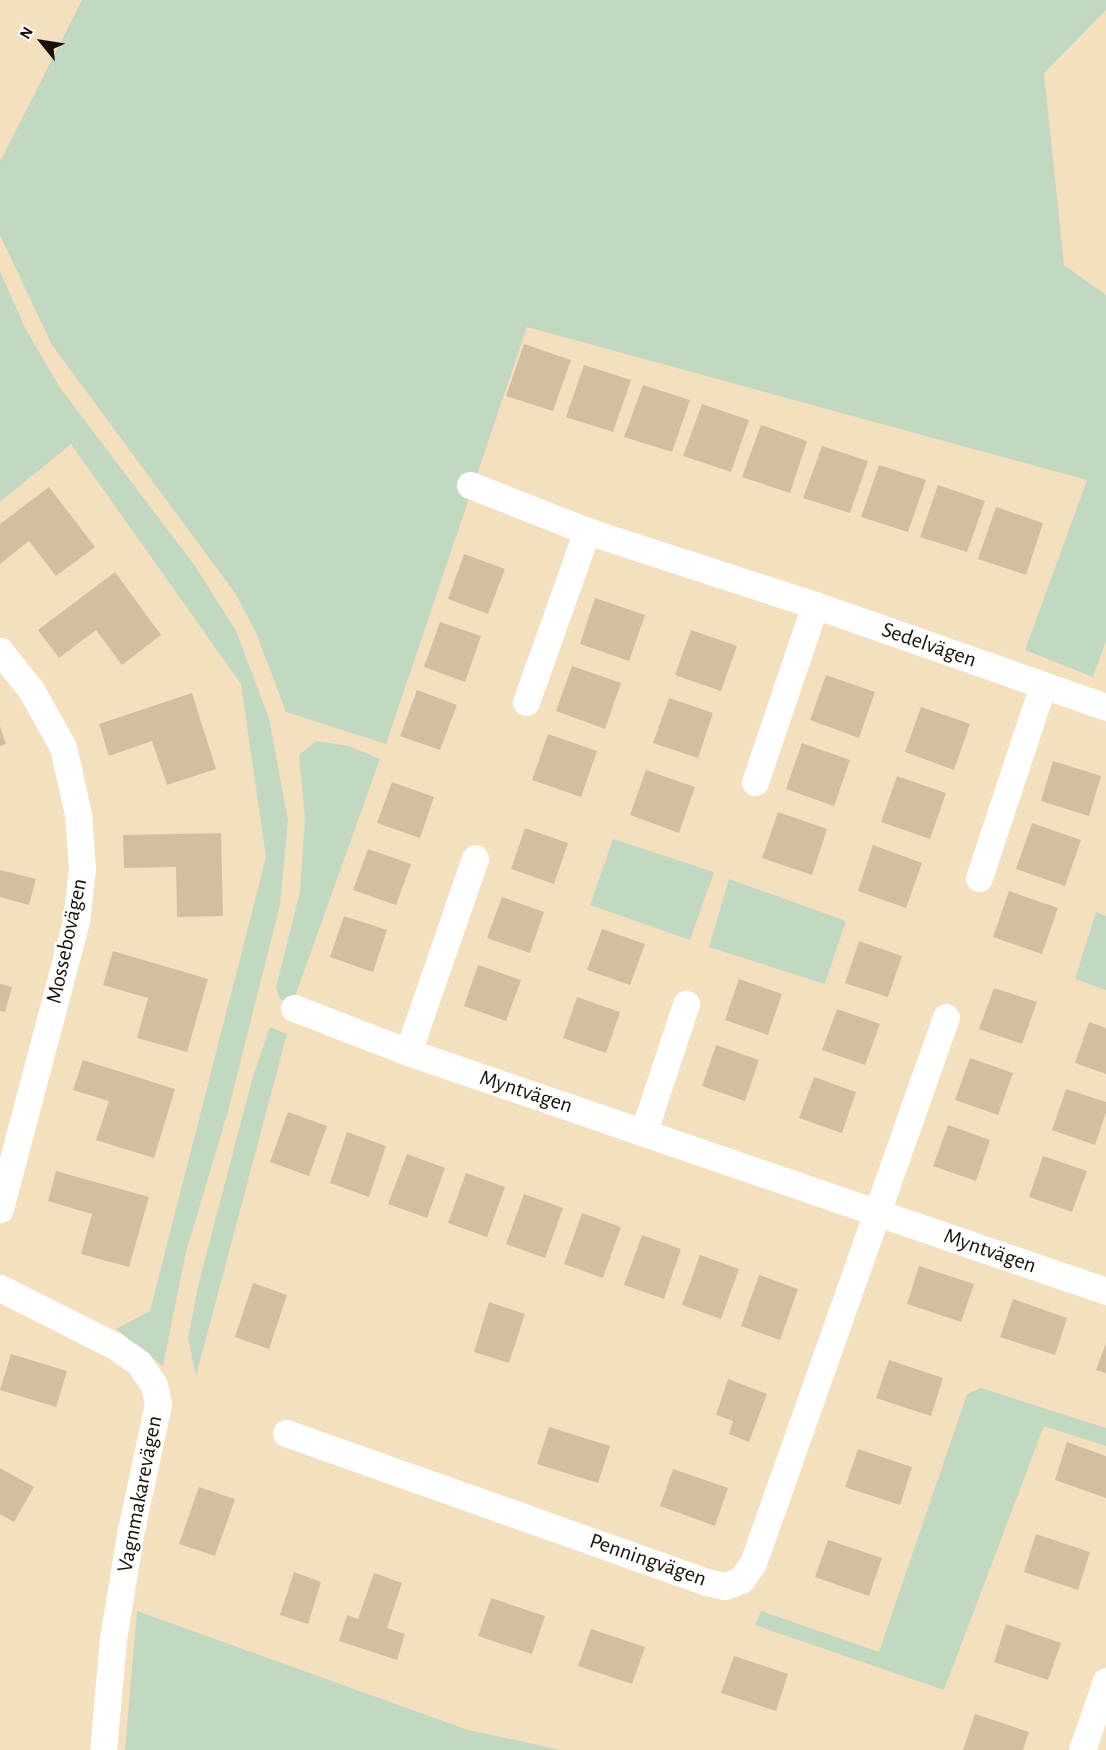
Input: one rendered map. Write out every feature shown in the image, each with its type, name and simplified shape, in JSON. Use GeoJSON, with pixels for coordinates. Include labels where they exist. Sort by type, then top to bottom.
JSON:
{"type":"FeatureCollection","features":[{"type":"Feature","properties":{"kind":"street","name":"Sedelvägen"},"geometry":{"type":"LineString","coordinates":[[470,485],[587,531],[815,605],[1106,707]]}},
{"type":"Feature","properties":{"kind":"street"},"geometry":{"type":"LineString","coordinates":[[526,702],[587,531]]}},
{"type":"Feature","properties":{"kind":"street"},"geometry":{"type":"LineString","coordinates":[[755,782],[815,605]]}},
{"type":"Feature","properties":{"kind":"street","name":"Mossebovägen"},"geometry":{"type":"LineString","coordinates":[[0,651],[31,690],[63,747],[78,814],[82,868],[76,921],[0,1209]]}},
{"type":"Feature","properties":{"kind":"street"},"geometry":{"type":"LineString","coordinates":[[979,878],[1043,685]]}},
{"type":"Feature","properties":{"kind":"street"},"geometry":{"type":"LineString","coordinates":[[408,1052],[475,858]]}},
{"type":"Feature","properties":{"kind":"street"},"geometry":{"type":"LineString","coordinates":[[644,1131],[686,1004]]}},
{"type":"Feature","properties":{"kind":"street","name":"Myntvägen"},"geometry":{"type":"LineString","coordinates":[[294,1008],[408,1052],[1105,1289]]}},
{"type":"Feature","properties":{"kind":"street"},"geometry":{"type":"LineString","coordinates":[[875,1211],[945,1017]]}},
{"type":"Feature","properties":{"kind":"street","name":"Penningvägen"},"geometry":{"type":"LineString","coordinates":[[286,1433],[707,1582],[725,1586],[741,1580],[753,1563],[875,1211]]}},
{"type":"Feature","properties":{"kind":"street","name":"Vagnmakarevägen"},"geometry":{"type":"LineString","coordinates":[[0,1288],[115,1346],[139,1363],[154,1385],[158,1404],[130,1535],[114,1627],[103,1750]]}},
{"type":"Feature","properties":{"kind":"street"},"geometry":{"type":"LineString","coordinates":[[1082,1750],[1106,1681]]}},
{"type":"Feature","properties":{"kind":"green space"},"geometry":{"type":"Polygon","coordinates":[[[82,0],[1106,0],[1106,10],[1044,73],[1064,265],[1106,295],[1106,641],[1093,677],[1025,650],[1087,480],[527,327],[386,744],[286,712],[257,635],[235,593],[52,345],[0,235],[0,162],[82,0]]]}},
{"type":"Feature","properties":{"kind":"green space"},"geometry":{"type":"Polygon","coordinates":[[[0,271],[25,328],[61,389],[195,566],[236,631],[269,718],[288,820],[280,905],[228,1111],[186,1252],[163,1366],[116,1329],[150,1311],[266,857],[241,684],[71,444],[0,502],[0,271]]]}},
{"type":"Feature","properties":{"kind":"green space"},"geometry":{"type":"Polygon","coordinates":[[[316,741],[349,746],[380,759],[292,1005],[280,999],[276,987],[300,891],[305,820],[299,755],[316,741]]]}},
{"type":"Feature","properties":{"kind":"green space"},"geometry":{"type":"Polygon","coordinates":[[[613,839],[714,872],[690,940],[590,905],[613,839]]]}},
{"type":"Feature","properties":{"kind":"green space"},"geometry":{"type":"Polygon","coordinates":[[[729,879],[846,921],[825,984],[709,947],[729,879]]]}},
{"type":"Feature","properties":{"kind":"green space"},"geometry":{"type":"Polygon","coordinates":[[[1096,912],[1106,916],[1106,990],[1075,979],[1096,912]]]}},
{"type":"Feature","properties":{"kind":"green space"},"geometry":{"type":"Polygon","coordinates":[[[270,1027],[287,1034],[196,1376],[188,1338],[198,1286],[253,1076],[270,1027]]]}},
{"type":"Feature","properties":{"kind":"green space"},"geometry":{"type":"Polygon","coordinates":[[[981,1388],[1106,1428],[1106,1446],[1044,1426],[944,1690],[755,1625],[761,1611],[879,1652],[967,1394],[981,1388]]]}},
{"type":"Feature","properties":{"kind":"green space"},"geometry":{"type":"Polygon","coordinates":[[[137,1611],[468,1730],[561,1750],[125,1750],[137,1611]]]}},
{"type":"Feature","properties":{"kind":"building"},"geometry":{"type":"Polygon","coordinates":[[[524,344],[571,360],[553,411],[506,396],[524,344]]]}},
{"type":"Feature","properties":{"kind":"building"},"geometry":{"type":"Polygon","coordinates":[[[584,365],[631,380],[613,432],[566,417],[584,365]]]}},
{"type":"Feature","properties":{"kind":"building"},"geometry":{"type":"Polygon","coordinates":[[[643,385],[690,400],[672,452],[624,437],[643,385]]]}},
{"type":"Feature","properties":{"kind":"building"},"geometry":{"type":"Polygon","coordinates":[[[702,404],[749,420],[731,472],[683,456],[702,404]]]}},
{"type":"Feature","properties":{"kind":"building"},"geometry":{"type":"Polygon","coordinates":[[[761,425],[807,441],[790,493],[742,477],[761,425]]]}},
{"type":"Feature","properties":{"kind":"building"},"geometry":{"type":"Polygon","coordinates":[[[822,446],[868,461],[850,513],[803,498],[822,446]]]}},
{"type":"Feature","properties":{"kind":"building"},"geometry":{"type":"Polygon","coordinates":[[[879,465],[926,480],[908,532],[861,517],[879,465]]]}},
{"type":"Feature","properties":{"kind":"building"},"geometry":{"type":"Polygon","coordinates":[[[938,485],[985,501],[967,552],[920,537],[938,485]]]}},
{"type":"Feature","properties":{"kind":"building"},"geometry":{"type":"Polygon","coordinates":[[[49,487],[95,547],[56,576],[29,541],[0,564],[0,524],[49,487]]]}},
{"type":"Feature","properties":{"kind":"building"},"geometry":{"type":"Polygon","coordinates":[[[996,507],[1043,523],[1026,575],[978,559],[996,507]]]}},
{"type":"Feature","properties":{"kind":"building"},"geometry":{"type":"Polygon","coordinates":[[[464,554],[505,569],[488,614],[448,599],[464,554]]]}},
{"type":"Feature","properties":{"kind":"building"},"geometry":{"type":"Polygon","coordinates":[[[115,572],[161,635],[122,665],[96,630],[59,658],[38,630],[115,572]]]}},
{"type":"Feature","properties":{"kind":"building"},"geometry":{"type":"Polygon","coordinates":[[[595,598],[645,615],[629,661],[580,644],[595,598]]]}},
{"type":"Feature","properties":{"kind":"building"},"geometry":{"type":"Polygon","coordinates":[[[440,622],[481,636],[465,682],[424,667],[440,622]]]}},
{"type":"Feature","properties":{"kind":"building"},"geometry":{"type":"Polygon","coordinates":[[[691,630],[737,646],[721,691],[675,675],[691,630]]]}},
{"type":"Feature","properties":{"kind":"building"},"geometry":{"type":"Polygon","coordinates":[[[572,666],[621,683],[605,729],[556,711],[572,666]]]}},
{"type":"Feature","properties":{"kind":"building"},"geometry":{"type":"Polygon","coordinates":[[[826,675],[875,692],[859,738],[810,720],[826,675]]]}},
{"type":"Feature","properties":{"kind":"building"},"geometry":{"type":"Polygon","coordinates":[[[417,690],[457,705],[440,750],[400,736],[417,690]]]}},
{"type":"Feature","properties":{"kind":"building"},"geometry":{"type":"Polygon","coordinates":[[[192,693],[216,769],[167,785],[152,741],[109,756],[99,724],[192,693]]]}},
{"type":"Feature","properties":{"kind":"building"},"geometry":{"type":"Polygon","coordinates":[[[669,698],[713,713],[698,758],[653,743],[669,698]]]}},
{"type":"Feature","properties":{"kind":"building"},"geometry":{"type":"Polygon","coordinates":[[[921,707],[970,724],[954,770],[905,752],[921,707]]]}},
{"type":"Feature","properties":{"kind":"building"},"geometry":{"type":"Polygon","coordinates":[[[0,726],[6,744],[0,746],[0,726]]]}},
{"type":"Feature","properties":{"kind":"building"},"geometry":{"type":"Polygon","coordinates":[[[548,734],[597,751],[581,797],[532,780],[548,734]]]}},
{"type":"Feature","properties":{"kind":"building"},"geometry":{"type":"Polygon","coordinates":[[[802,743],[850,760],[834,806],[786,789],[802,743]]]}},
{"type":"Feature","properties":{"kind":"building"},"geometry":{"type":"Polygon","coordinates":[[[1053,761],[1101,776],[1089,816],[1041,801],[1053,761]]]}},
{"type":"Feature","properties":{"kind":"building"},"geometry":{"type":"Polygon","coordinates":[[[646,770],[695,787],[679,833],[630,815],[646,770]]]}},
{"type":"Feature","properties":{"kind":"building"},"geometry":{"type":"Polygon","coordinates":[[[897,776],[946,793],[930,839],[881,822],[897,776]]]}},
{"type":"Feature","properties":{"kind":"building"},"geometry":{"type":"Polygon","coordinates":[[[392,782],[434,797],[420,838],[377,823],[392,782]]]}},
{"type":"Feature","properties":{"kind":"building"},"geometry":{"type":"Polygon","coordinates":[[[778,812],[827,829],[812,875],[762,858],[778,812]]]}},
{"type":"Feature","properties":{"kind":"building"},"geometry":{"type":"Polygon","coordinates":[[[1032,823],[1081,840],[1065,886],[1016,869],[1032,823]]]}},
{"type":"Feature","properties":{"kind":"building"},"geometry":{"type":"Polygon","coordinates":[[[525,828],[568,843],[554,884],[511,869],[525,828]]]}},
{"type":"Feature","properties":{"kind":"building"},"geometry":{"type":"Polygon","coordinates":[[[221,833],[223,916],[177,917],[176,867],[124,868],[123,835],[221,833]]]}},
{"type":"Feature","properties":{"kind":"building"},"geometry":{"type":"Polygon","coordinates":[[[873,845],[922,863],[906,908],[858,891],[873,845]]]}},
{"type":"Feature","properties":{"kind":"building"},"geometry":{"type":"Polygon","coordinates":[[[368,849],[411,864],[396,905],[353,890],[368,849]]]}},
{"type":"Feature","properties":{"kind":"building"},"geometry":{"type":"Polygon","coordinates":[[[0,870],[36,879],[29,905],[0,897],[0,870]]]}},
{"type":"Feature","properties":{"kind":"building"},"geometry":{"type":"Polygon","coordinates":[[[1009,891],[1058,908],[1042,954],[993,937],[1009,891]]]}},
{"type":"Feature","properties":{"kind":"building"},"geometry":{"type":"Polygon","coordinates":[[[502,897],[544,912],[530,953],[487,938],[502,897]]]}},
{"type":"Feature","properties":{"kind":"building"},"geometry":{"type":"Polygon","coordinates":[[[344,916],[387,930],[373,972],[330,957],[344,916]]]}},
{"type":"Feature","properties":{"kind":"building"},"geometry":{"type":"Polygon","coordinates":[[[602,929],[645,944],[630,985],[587,970],[602,929]]]}},
{"type":"Feature","properties":{"kind":"building"},"geometry":{"type":"Polygon","coordinates":[[[859,941],[902,956],[888,997],[845,983],[859,941]]]}},
{"type":"Feature","properties":{"kind":"building"},"geometry":{"type":"Polygon","coordinates":[[[113,951],[208,979],[187,1052],[137,1038],[148,998],[103,985],[113,951]]]}},
{"type":"Feature","properties":{"kind":"building"},"geometry":{"type":"Polygon","coordinates":[[[478,965],[521,980],[506,1021],[464,1006],[478,965]]]}},
{"type":"Feature","properties":{"kind":"building"},"geometry":{"type":"Polygon","coordinates":[[[739,979],[782,994],[768,1035],[725,1020],[739,979]]]}},
{"type":"Feature","properties":{"kind":"building"},"geometry":{"type":"Polygon","coordinates":[[[0,984],[12,987],[5,1012],[0,1011],[0,984]]]}},
{"type":"Feature","properties":{"kind":"building"},"geometry":{"type":"Polygon","coordinates":[[[994,988],[1037,1002],[1022,1044],[979,1029],[994,988]]]}},
{"type":"Feature","properties":{"kind":"building"},"geometry":{"type":"Polygon","coordinates":[[[577,997],[620,1012],[606,1053],[563,1038],[577,997]]]}},
{"type":"Feature","properties":{"kind":"building"},"geometry":{"type":"Polygon","coordinates":[[[837,1009],[880,1024],[865,1065],[822,1050],[837,1009]]]}},
{"type":"Feature","properties":{"kind":"building"},"geometry":{"type":"Polygon","coordinates":[[[1089,1022],[1106,1028],[1106,1074],[1075,1063],[1089,1022]]]}},
{"type":"Feature","properties":{"kind":"building"},"geometry":{"type":"Polygon","coordinates":[[[716,1045],[759,1060],[745,1101],[702,1086],[716,1045]]]}},
{"type":"Feature","properties":{"kind":"building"},"geometry":{"type":"Polygon","coordinates":[[[970,1058],[1013,1073],[998,1115],[955,1100],[970,1058]]]}},
{"type":"Feature","properties":{"kind":"building"},"geometry":{"type":"Polygon","coordinates":[[[83,1060],[175,1089],[154,1158],[96,1140],[109,1101],[73,1090],[83,1060]]]}},
{"type":"Feature","properties":{"kind":"building"},"geometry":{"type":"Polygon","coordinates":[[[814,1077],[856,1092],[842,1133],[799,1118],[814,1077]]]}},
{"type":"Feature","properties":{"kind":"building"},"geometry":{"type":"Polygon","coordinates":[[[1066,1089],[1106,1102],[1106,1112],[1095,1145],[1052,1130],[1066,1089]]]}},
{"type":"Feature","properties":{"kind":"building"},"geometry":{"type":"Polygon","coordinates":[[[288,1112],[327,1126],[309,1176],[270,1162],[288,1112]]]}},
{"type":"Feature","properties":{"kind":"building"},"geometry":{"type":"Polygon","coordinates":[[[948,1125],[990,1140],[976,1181],[933,1166],[948,1125]]]}},
{"type":"Feature","properties":{"kind":"building"},"geometry":{"type":"Polygon","coordinates":[[[347,1132],[386,1146],[369,1197],[330,1183],[347,1132]]]}},
{"type":"Feature","properties":{"kind":"building"},"geometry":{"type":"Polygon","coordinates":[[[407,1154],[445,1168],[427,1218],[388,1204],[407,1154]]]}},
{"type":"Feature","properties":{"kind":"building"},"geometry":{"type":"Polygon","coordinates":[[[1043,1156],[1087,1171],[1072,1212],[1029,1197],[1043,1156]]]}},
{"type":"Feature","properties":{"kind":"building"},"geometry":{"type":"Polygon","coordinates":[[[56,1171],[149,1197],[129,1267],[81,1254],[92,1214],[48,1201],[56,1171]]]}},
{"type":"Feature","properties":{"kind":"building"},"geometry":{"type":"Polygon","coordinates":[[[466,1173],[505,1187],[487,1237],[448,1223],[466,1173]]]}},
{"type":"Feature","properties":{"kind":"building"},"geometry":{"type":"Polygon","coordinates":[[[524,1194],[563,1208],[545,1258],[506,1244],[524,1194]]]}},
{"type":"Feature","properties":{"kind":"building"},"geometry":{"type":"Polygon","coordinates":[[[582,1213],[621,1227],[603,1278],[564,1264],[582,1213]]]}},
{"type":"Feature","properties":{"kind":"building"},"geometry":{"type":"Polygon","coordinates":[[[642,1235],[681,1249],[664,1299],[624,1285],[642,1235]]]}},
{"type":"Feature","properties":{"kind":"building"},"geometry":{"type":"Polygon","coordinates":[[[700,1255],[739,1269],[721,1319],[682,1305],[700,1255]]]}},
{"type":"Feature","properties":{"kind":"building"},"geometry":{"type":"Polygon","coordinates":[[[919,1266],[974,1284],[961,1322],[907,1304],[919,1266]]]}},
{"type":"Feature","properties":{"kind":"building"},"geometry":{"type":"Polygon","coordinates":[[[759,1275],[798,1289],[780,1340],[741,1326],[759,1275]]]}},
{"type":"Feature","properties":{"kind":"building"},"geometry":{"type":"Polygon","coordinates":[[[253,1283],[287,1295],[269,1349],[235,1337],[253,1283]]]}},
{"type":"Feature","properties":{"kind":"building"},"geometry":{"type":"Polygon","coordinates":[[[1013,1299],[1067,1318],[1055,1355],[1000,1337],[1013,1299]]]}},
{"type":"Feature","properties":{"kind":"building"},"geometry":{"type":"Polygon","coordinates":[[[489,1302],[525,1314],[509,1363],[474,1352],[489,1302]]]}},
{"type":"Feature","properties":{"kind":"building"},"geometry":{"type":"Polygon","coordinates":[[[1106,1343],[1106,1373],[1096,1370],[1106,1343]]]}},
{"type":"Feature","properties":{"kind":"building"},"geometry":{"type":"Polygon","coordinates":[[[11,1354],[67,1371],[56,1407],[0,1390],[11,1354]]]}},
{"type":"Feature","properties":{"kind":"building"},"geometry":{"type":"Polygon","coordinates":[[[889,1360],[943,1378],[931,1416],[876,1398],[889,1360]]]}},
{"type":"Feature","properties":{"kind":"building"},"geometry":{"type":"Polygon","coordinates":[[[728,1379],[767,1394],[749,1442],[729,1434],[733,1421],[716,1415],[728,1379]]]}},
{"type":"Feature","properties":{"kind":"building"},"geometry":{"type":"Polygon","coordinates":[[[549,1427],[610,1446],[598,1483],[537,1464],[549,1427]]]}},
{"type":"Feature","properties":{"kind":"building"},"geometry":{"type":"Polygon","coordinates":[[[1067,1442],[1106,1456],[1106,1498],[1055,1480],[1067,1442]]]}},
{"type":"Feature","properties":{"kind":"building"},"geometry":{"type":"Polygon","coordinates":[[[858,1449],[912,1467],[900,1505],[845,1487],[858,1449]]]}},
{"type":"Feature","properties":{"kind":"building"},"geometry":{"type":"Polygon","coordinates":[[[0,1468],[34,1487],[14,1522],[0,1514],[0,1468]]]}},
{"type":"Feature","properties":{"kind":"building"},"geometry":{"type":"Polygon","coordinates":[[[673,1469],[728,1488],[715,1526],[660,1506],[673,1469]]]}},
{"type":"Feature","properties":{"kind":"building"},"geometry":{"type":"Polygon","coordinates":[[[199,1487],[235,1499],[215,1556],[179,1544],[199,1487]]]}},
{"type":"Feature","properties":{"kind":"building"},"geometry":{"type":"Polygon","coordinates":[[[1036,1534],[1090,1552],[1078,1590],[1024,1572],[1036,1534]]]}},
{"type":"Feature","properties":{"kind":"building"},"geometry":{"type":"Polygon","coordinates":[[[828,1540],[882,1558],[869,1596],[815,1577],[828,1540]]]}},
{"type":"Feature","properties":{"kind":"building"},"geometry":{"type":"Polygon","coordinates":[[[294,1572],[321,1582],[308,1624],[280,1615],[294,1572]]]}},
{"type":"Feature","properties":{"kind":"building"},"geometry":{"type":"Polygon","coordinates":[[[374,1573],[402,1583],[387,1628],[405,1634],[397,1660],[339,1641],[347,1615],[358,1619],[374,1573]]]}},
{"type":"Feature","properties":{"kind":"building"},"geometry":{"type":"Polygon","coordinates":[[[491,1598],[545,1616],[532,1654],[478,1636],[491,1598]]]}},
{"type":"Feature","properties":{"kind":"building"},"geometry":{"type":"Polygon","coordinates":[[[1006,1624],[1061,1643],[1048,1680],[994,1662],[1006,1624]]]}},
{"type":"Feature","properties":{"kind":"building"},"geometry":{"type":"Polygon","coordinates":[[[591,1629],[645,1647],[632,1684],[578,1666],[591,1629]]]}},
{"type":"Feature","properties":{"kind":"building"},"geometry":{"type":"Polygon","coordinates":[[[734,1656],[788,1674],[776,1711],[721,1693],[734,1656]]]}},
{"type":"Feature","properties":{"kind":"building"},"geometry":{"type":"Polygon","coordinates":[[[975,1714],[1029,1732],[1023,1750],[963,1750],[975,1714]]]}}]}
